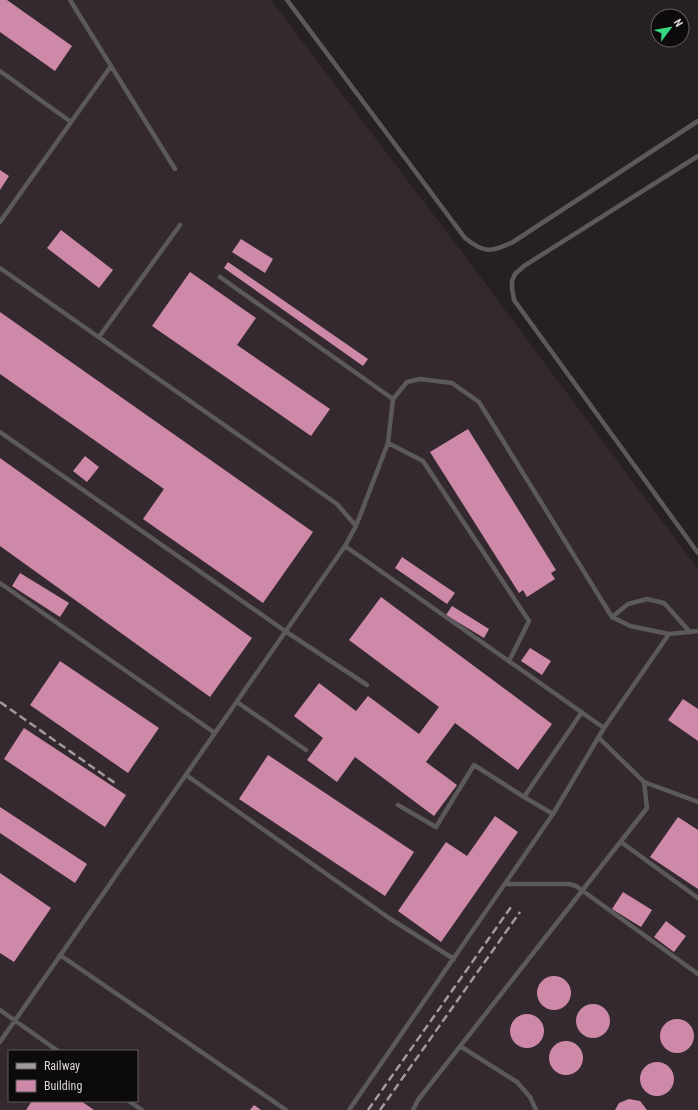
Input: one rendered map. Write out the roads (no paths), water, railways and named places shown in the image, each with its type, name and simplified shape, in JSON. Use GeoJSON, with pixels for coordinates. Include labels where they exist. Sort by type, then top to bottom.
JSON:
{"type":"FeatureCollection","features":[{"type":"Feature","properties":{"kind":"lane"},"geometry":{"type":"LineString","coordinates":[[70,0],[174,169]]}},
{"type":"Feature","properties":{"kind":"lane"},"geometry":{"type":"LineString","coordinates":[[287,0],[465,238],[477,247],[490,250],[513,242],[698,121]]}},
{"type":"Feature","properties":{"kind":"lane"},"geometry":{"type":"LineString","coordinates":[[0,222],[111,66]]}},
{"type":"Feature","properties":{"kind":"lane"},"geometry":{"type":"LineString","coordinates":[[0,71],[71,122]]}},
{"type":"Feature","properties":{"kind":"lane"},"geometry":{"type":"LineString","coordinates":[[698,156],[524,266],[515,274],[512,281],[514,300],[519,308],[550,348],[698,553]]}},
{"type":"Feature","properties":{"kind":"lane"},"geometry":{"type":"LineString","coordinates":[[99,337],[180,225]]}},
{"type":"Feature","properties":{"kind":"lane"},"geometry":{"type":"LineString","coordinates":[[0,268],[337,504],[356,526]]}},
{"type":"Feature","properties":{"kind":"lane"},"geometry":{"type":"LineString","coordinates":[[220,277],[393,399]]}},
{"type":"Feature","properties":{"kind":"lane"},"geometry":{"type":"LineString","coordinates":[[0,1042],[345,546],[356,526],[388,443],[393,399],[406,382],[420,379],[452,383],[479,402],[612,617],[630,626],[669,634],[698,631]]}},
{"type":"Feature","properties":{"kind":"lane"},"geometry":{"type":"LineString","coordinates":[[0,432],[285,632],[367,685]]}},
{"type":"Feature","properties":{"kind":"lane"},"geometry":{"type":"LineString","coordinates":[[388,443],[423,461],[529,622],[509,661]]}},
{"type":"Feature","properties":{"kind":"lane"},"geometry":{"type":"LineString","coordinates":[[345,546],[604,728]]}},
{"type":"Feature","properties":{"kind":"lane"},"geometry":{"type":"LineString","coordinates":[[0,583],[216,733]]}},
{"type":"Feature","properties":{"kind":"lane"},"geometry":{"type":"LineString","coordinates":[[612,617],[628,604],[647,599],[664,603],[690,632]]}},
{"type":"Feature","properties":{"kind":"lane"},"geometry":{"type":"LineString","coordinates":[[349,1110],[506,884],[553,814],[604,728],[669,634]]}},
{"type":"Feature","properties":{"kind":"lane"},"geometry":{"type":"LineString","coordinates":[[237,702],[306,750]]}},
{"type":"Feature","properties":{"kind":"lane"},"geometry":{"type":"LineString","coordinates":[[524,797],[582,712]]}},
{"type":"Feature","properties":{"kind":"lane"},"geometry":{"type":"LineString","coordinates":[[599,738],[644,782],[698,802]]}},
{"type":"Feature","properties":{"kind":"lane"},"geometry":{"type":"LineString","coordinates":[[398,805],[436,827],[474,765],[553,814]]}},
{"type":"Feature","properties":{"kind":"lane"},"geometry":{"type":"LineString","coordinates":[[186,775],[389,918],[454,959]]}},
{"type":"Feature","properties":{"kind":"lane"},"geometry":{"type":"LineString","coordinates":[[413,1110],[418,1100],[647,808],[644,782]]}},
{"type":"Feature","properties":{"kind":"lane"},"geometry":{"type":"LineString","coordinates":[[621,842],[698,898]]}},
{"type":"Feature","properties":{"kind":"lane"},"geometry":{"type":"LineString","coordinates":[[506,884],[569,884],[576,886],[698,974]]}},
{"type":"Feature","properties":{"kind":"lane"},"geometry":{"type":"LineString","coordinates":[[60,955],[286,1110]]}},
{"type":"Feature","properties":{"kind":"lane"},"geometry":{"type":"LineString","coordinates":[[0,1010],[57,1050]]}},
{"type":"Feature","properties":{"kind":"lane"},"geometry":{"type":"LineString","coordinates":[[460,1046],[517,1082],[530,1097],[536,1110]]}},
{"type":"Feature","properties":{"kind":"lane"},"geometry":{"type":"LineString","coordinates":[[130,1102],[142,1110]]}},
{"type":"Feature","properties":{"kind":"railway"},"geometry":{"type":"LineString","coordinates":[[0,702],[115,783]]}},
{"type":"Feature","properties":{"kind":"railway"},"geometry":{"type":"LineString","coordinates":[[368,1110],[511,907]]}},
{"type":"Feature","properties":{"kind":"railway"},"geometry":{"type":"LineString","coordinates":[[380,1110],[520,912]]}}]}
